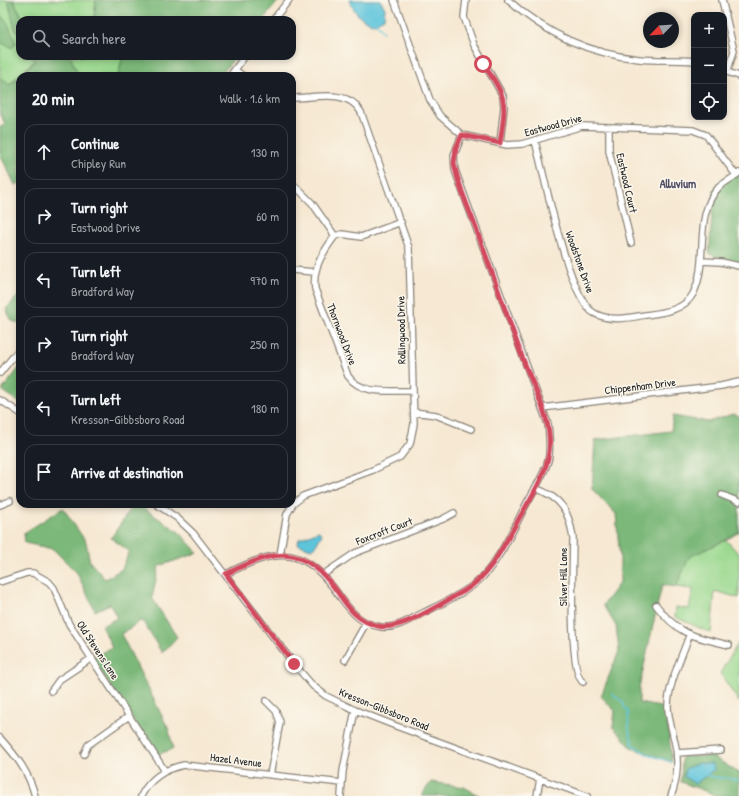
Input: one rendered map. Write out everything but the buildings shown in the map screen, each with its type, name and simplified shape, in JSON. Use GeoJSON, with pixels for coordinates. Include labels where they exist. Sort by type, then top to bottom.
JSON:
{"type":"FeatureCollection","features":[{"type":"Feature","properties":{"kind":"street"},"geometry":{"type":"LineString","coordinates":[[276,16],[290,0]]}},
{"type":"Feature","properties":{"kind":"street","name":"Eastwood Drive"},"geometry":{"type":"LineString","coordinates":[[394,0],[430,100],[440,116],[462,135],[500,143],[522,144],[574,128],[609,127],[676,129],[700,132],[711,141],[738,174]]}},
{"type":"Feature","properties":{"kind":"street"},"geometry":{"type":"LineString","coordinates":[[466,0],[464,16],[474,45],[503,96],[504,107],[500,143]]}},
{"type":"Feature","properties":{"kind":"street"},"geometry":{"type":"LineString","coordinates":[[508,0],[536,23],[561,37],[598,51],[636,59],[691,61]]}},
{"type":"Feature","properties":{"kind":"street"},"geometry":{"type":"LineString","coordinates":[[722,0],[734,51],[727,67]]}},
{"type":"Feature","properties":{"kind":"street"},"geometry":{"type":"LineString","coordinates":[[238,72],[235,70],[242,60]]}},
{"type":"Feature","properties":{"kind":"street"},"geometry":{"type":"LineString","coordinates":[[727,72],[739,76]]}},
{"type":"Feature","properties":{"kind":"street","name":"Rollingwood Drive"},"geometry":{"type":"LineString","coordinates":[[296,98],[342,97],[353,101],[358,106],[401,222],[409,248],[414,412],[413,436],[410,444],[400,456],[373,470],[303,496],[296,501]]}},
{"type":"Feature","properties":{"kind":"street","name":"Eastwood Court"},"geometry":{"type":"LineString","coordinates":[[609,127],[609,151],[631,243]]}},
{"type":"Feature","properties":{"kind":"street"},"geometry":{"type":"LineString","coordinates":[[226,574],[256,560],[271,555],[301,559],[324,574],[352,613],[366,623],[381,627],[390,627],[404,622],[476,583],[489,570],[535,488],[545,469],[549,452],[548,424],[455,170],[454,155],[462,135]]}},
{"type":"Feature","properties":{"kind":"street","name":"Woodstone Drive"},"geometry":{"type":"LineString","coordinates":[[535,141],[564,252],[582,300],[594,313],[613,318],[633,317],[673,310],[684,304],[693,295],[702,261],[704,221],[708,206],[719,188],[738,174]]}},
{"type":"Feature","properties":{"kind":"street"},"geometry":{"type":"LineString","coordinates":[[296,187],[312,203],[335,236]]}},
{"type":"Feature","properties":{"kind":"street"},"geometry":{"type":"LineString","coordinates":[[296,270],[314,272],[326,248],[335,236],[342,234],[361,237],[401,222]]}},
{"type":"Feature","properties":{"kind":"street"},"geometry":{"type":"LineString","coordinates":[[702,261],[721,262],[739,266]]}},
{"type":"Feature","properties":{"kind":"street","name":"Thornwood Drive"},"geometry":{"type":"LineString","coordinates":[[314,272],[315,289],[343,367],[352,381],[367,389],[413,391]]}},
{"type":"Feature","properties":{"kind":"street"},"geometry":{"type":"LineString","coordinates":[[0,373],[16,353]]}},
{"type":"Feature","properties":{"kind":"street","name":"Chippenham Drive"},"geometry":{"type":"LineString","coordinates":[[542,408],[721,386],[739,382]]}},
{"type":"Feature","properties":{"kind":"street"},"geometry":{"type":"LineString","coordinates":[[0,400],[16,410]]}},
{"type":"Feature","properties":{"kind":"street"},"geometry":{"type":"LineString","coordinates":[[414,412],[436,415],[471,429]]}},
{"type":"Feature","properties":{"kind":"street","name":"Silver Hill Lane"},"geometry":{"type":"LineString","coordinates":[[535,488],[548,493],[556,499],[570,520],[574,538],[574,655],[578,676],[583,682]]}},
{"type":"Feature","properties":{"kind":"street"},"geometry":{"type":"LineString","coordinates":[[722,495],[739,502]]}},
{"type":"Feature","properties":{"kind":"street"},"geometry":{"type":"LineString","coordinates":[[0,505],[10,501]]}},
{"type":"Feature","properties":{"kind":"street","name":"Kresson-Gibbsboro Road"},"geometry":{"type":"LineString","coordinates":[[162,508],[177,518],[193,533],[294,664],[313,686],[326,696],[355,710],[588,796]]}},
{"type":"Feature","properties":{"kind":"street","name":"Rollingwood Drive"},"geometry":{"type":"LineString","coordinates":[[280,555],[287,514],[290,508]]}},
{"type":"Feature","properties":{"kind":"street","name":"Foxcroft Court"},"geometry":{"type":"LineString","coordinates":[[324,574],[355,553],[443,520],[454,513]]}},
{"type":"Feature","properties":{"kind":"street","name":"Old Stevens Lane"},"geometry":{"type":"LineString","coordinates":[[0,582],[27,573],[33,573],[49,582],[54,588],[69,624],[165,771]]}},
{"type":"Feature","properties":{"kind":"street"},"geometry":{"type":"LineString","coordinates":[[656,605],[673,625],[689,636],[728,645]]}},
{"type":"Feature","properties":{"kind":"street"},"geometry":{"type":"LineString","coordinates":[[345,660],[366,623]]}},
{"type":"Feature","properties":{"kind":"street"},"geometry":{"type":"LineString","coordinates":[[671,796],[677,768],[677,753],[669,718],[668,704],[676,672],[689,636]]}},
{"type":"Feature","properties":{"kind":"street"},"geometry":{"type":"LineString","coordinates":[[51,691],[59,680],[92,658]]}},
{"type":"Feature","properties":{"kind":"street"},"geometry":{"type":"LineString","coordinates":[[266,702],[276,711],[280,722],[270,775]]}},
{"type":"Feature","properties":{"kind":"street"},"geometry":{"type":"LineString","coordinates":[[341,796],[355,710]]}},
{"type":"Feature","properties":{"kind":"street"},"geometry":{"type":"LineString","coordinates":[[84,754],[88,745],[129,716]]}},
{"type":"Feature","properties":{"kind":"street"},"geometry":{"type":"LineString","coordinates":[[0,738],[24,767],[31,782],[35,796]]}},
{"type":"Feature","properties":{"kind":"street"},"geometry":{"type":"LineString","coordinates":[[677,753],[721,750]]}},
{"type":"Feature","properties":{"kind":"street","name":"Hazel Avenue"},"geometry":{"type":"LineString","coordinates":[[141,796],[149,782],[165,771],[176,766],[192,765],[342,783]]}},
{"type":"Feature","properties":{"kind":"street"},"geometry":{"type":"LineString","coordinates":[[537,796],[540,779]]}},
{"type":"Feature","properties":{"kind":"green space"},"geometry":{"type":"Polygon","coordinates":[[[0,0],[8,0],[16,30],[16,60],[35,60],[23,72],[16,72],[16,78],[9,85],[0,78],[0,0]]]}},
{"type":"Feature","properties":{"kind":"green space"},"geometry":{"type":"Polygon","coordinates":[[[8,0],[13,0],[22,16],[16,16],[16,30],[8,0]]]}},
{"type":"Feature","properties":{"kind":"green space"},"geometry":{"type":"Polygon","coordinates":[[[13,0],[96,0],[94,16],[22,16],[13,0]]]}},
{"type":"Feature","properties":{"kind":"green space"},"geometry":{"type":"Polygon","coordinates":[[[96,0],[279,0],[266,16],[94,16],[96,0]]]}},
{"type":"Feature","properties":{"kind":"green space"},"geometry":{"type":"Polygon","coordinates":[[[0,15],[8,24],[16,43],[12,48],[0,42],[0,15]]]}},
{"type":"Feature","properties":{"kind":"green space"},"geometry":{"type":"Polygon","coordinates":[[[72,60],[122,60],[119,72],[76,72],[72,60]]]}},
{"type":"Feature","properties":{"kind":"green space"},"geometry":{"type":"Polygon","coordinates":[[[72,60],[77,72],[24,72],[35,61],[72,60]]]}},
{"type":"Feature","properties":{"kind":"green space"},"geometry":{"type":"Polygon","coordinates":[[[122,60],[233,60],[223,72],[119,72],[122,60]]]}},
{"type":"Feature","properties":{"kind":"green space"},"geometry":{"type":"Polygon","coordinates":[[[0,78],[10,85],[16,79],[15,185],[0,154],[0,127],[5,125],[0,113],[0,78]]]}},
{"type":"Feature","properties":{"kind":"green space"},"geometry":{"type":"Polygon","coordinates":[[[739,169],[739,266],[709,254],[714,189],[739,169]]]}},
{"type":"Feature","properties":{"kind":"green space"},"geometry":{"type":"Polygon","coordinates":[[[16,298],[16,322],[12,321],[6,309],[16,298]]]}},
{"type":"Feature","properties":{"kind":"green space"},"geometry":{"type":"Polygon","coordinates":[[[16,372],[16,400],[2,390],[16,372]]]}},
{"type":"Feature","properties":{"kind":"green space"},"geometry":{"type":"Polygon","coordinates":[[[733,414],[739,416],[739,532],[726,540],[689,557],[676,587],[662,585],[639,688],[639,703],[666,708],[672,762],[632,748],[613,727],[615,711],[601,696],[619,651],[616,626],[603,605],[620,582],[620,559],[616,514],[592,489],[595,440],[671,431],[673,416],[708,422],[733,414]]]}},
{"type":"Feature","properties":{"kind":"green space"},"geometry":{"type":"Polygon","coordinates":[[[63,508],[86,542],[90,562],[105,579],[122,569],[129,551],[111,538],[131,508],[143,508],[179,532],[198,553],[159,566],[152,598],[177,637],[162,653],[142,620],[121,634],[169,730],[173,749],[156,755],[92,658],[112,647],[102,626],[117,618],[110,604],[95,611],[77,573],[53,549],[25,543],[24,533],[63,508]]]}},
{"type":"Feature","properties":{"kind":"green space"},"geometry":{"type":"Polygon","coordinates":[[[726,540],[739,554],[739,598],[715,591],[711,633],[675,617],[676,607],[689,609],[693,589],[676,587],[688,557],[726,540]]]}},
{"type":"Feature","properties":{"kind":"green space"},"geometry":{"type":"Polygon","coordinates":[[[739,642],[739,702],[720,673],[739,642]]]}},
{"type":"Feature","properties":{"kind":"green space"},"geometry":{"type":"Polygon","coordinates":[[[712,756],[739,773],[739,796],[713,796],[713,794],[681,782],[682,757],[712,756]]]}},
{"type":"Feature","properties":{"kind":"green space"},"geometry":{"type":"Polygon","coordinates":[[[431,782],[464,787],[480,796],[421,796],[431,782]]]}},
{"type":"Feature","properties":{"kind":"water"},"geometry":{"type":"Polygon","coordinates":[[[349,0],[380,0],[385,8],[384,18],[373,24],[368,22],[358,15],[353,9],[349,0]]]}},
{"type":"Feature","properties":{"kind":"water"},"geometry":{"type":"Polygon","coordinates":[[[319,531],[322,534],[316,545],[311,549],[298,544],[299,539],[319,531]]]}},
{"type":"Feature","properties":{"kind":"water"},"geometry":{"type":"Polygon","coordinates":[[[699,763],[712,764],[715,769],[695,784],[684,777],[685,769],[699,763]]]}},
{"type":"Feature","properties":{"kind":"waterway"},"geometry":{"type":"LineString","coordinates":[[376,22],[383,32]]}},
{"type":"Feature","properties":{"kind":"waterway"},"geometry":{"type":"LineString","coordinates":[[612,694],[623,702],[624,707],[628,711],[629,730],[633,745],[647,754],[671,762]]}},
{"type":"Feature","properties":{"kind":"waterway"},"geometry":{"type":"LineString","coordinates":[[706,775],[739,781]]}},
{"type":"Feature","properties":{"kind":"district","name":"Alluvium"},"geometry":{"type":"Point","coordinates":[678,184]}},
{"type":"Feature","properties":{"kind":"route"},"geometry":{"type":"LineString","coordinates":[[294,664],[226,574],[241,566],[271,555],[283,555],[301,559],[321,571],[357,618],[366,623],[381,627],[390,627],[404,622],[440,604],[468,588],[476,583],[489,570],[514,528],[545,469],[548,460],[550,441],[548,424],[455,170],[454,155],[462,135],[488,142],[500,143],[503,124],[503,96],[494,79],[483,64]]}}]}
